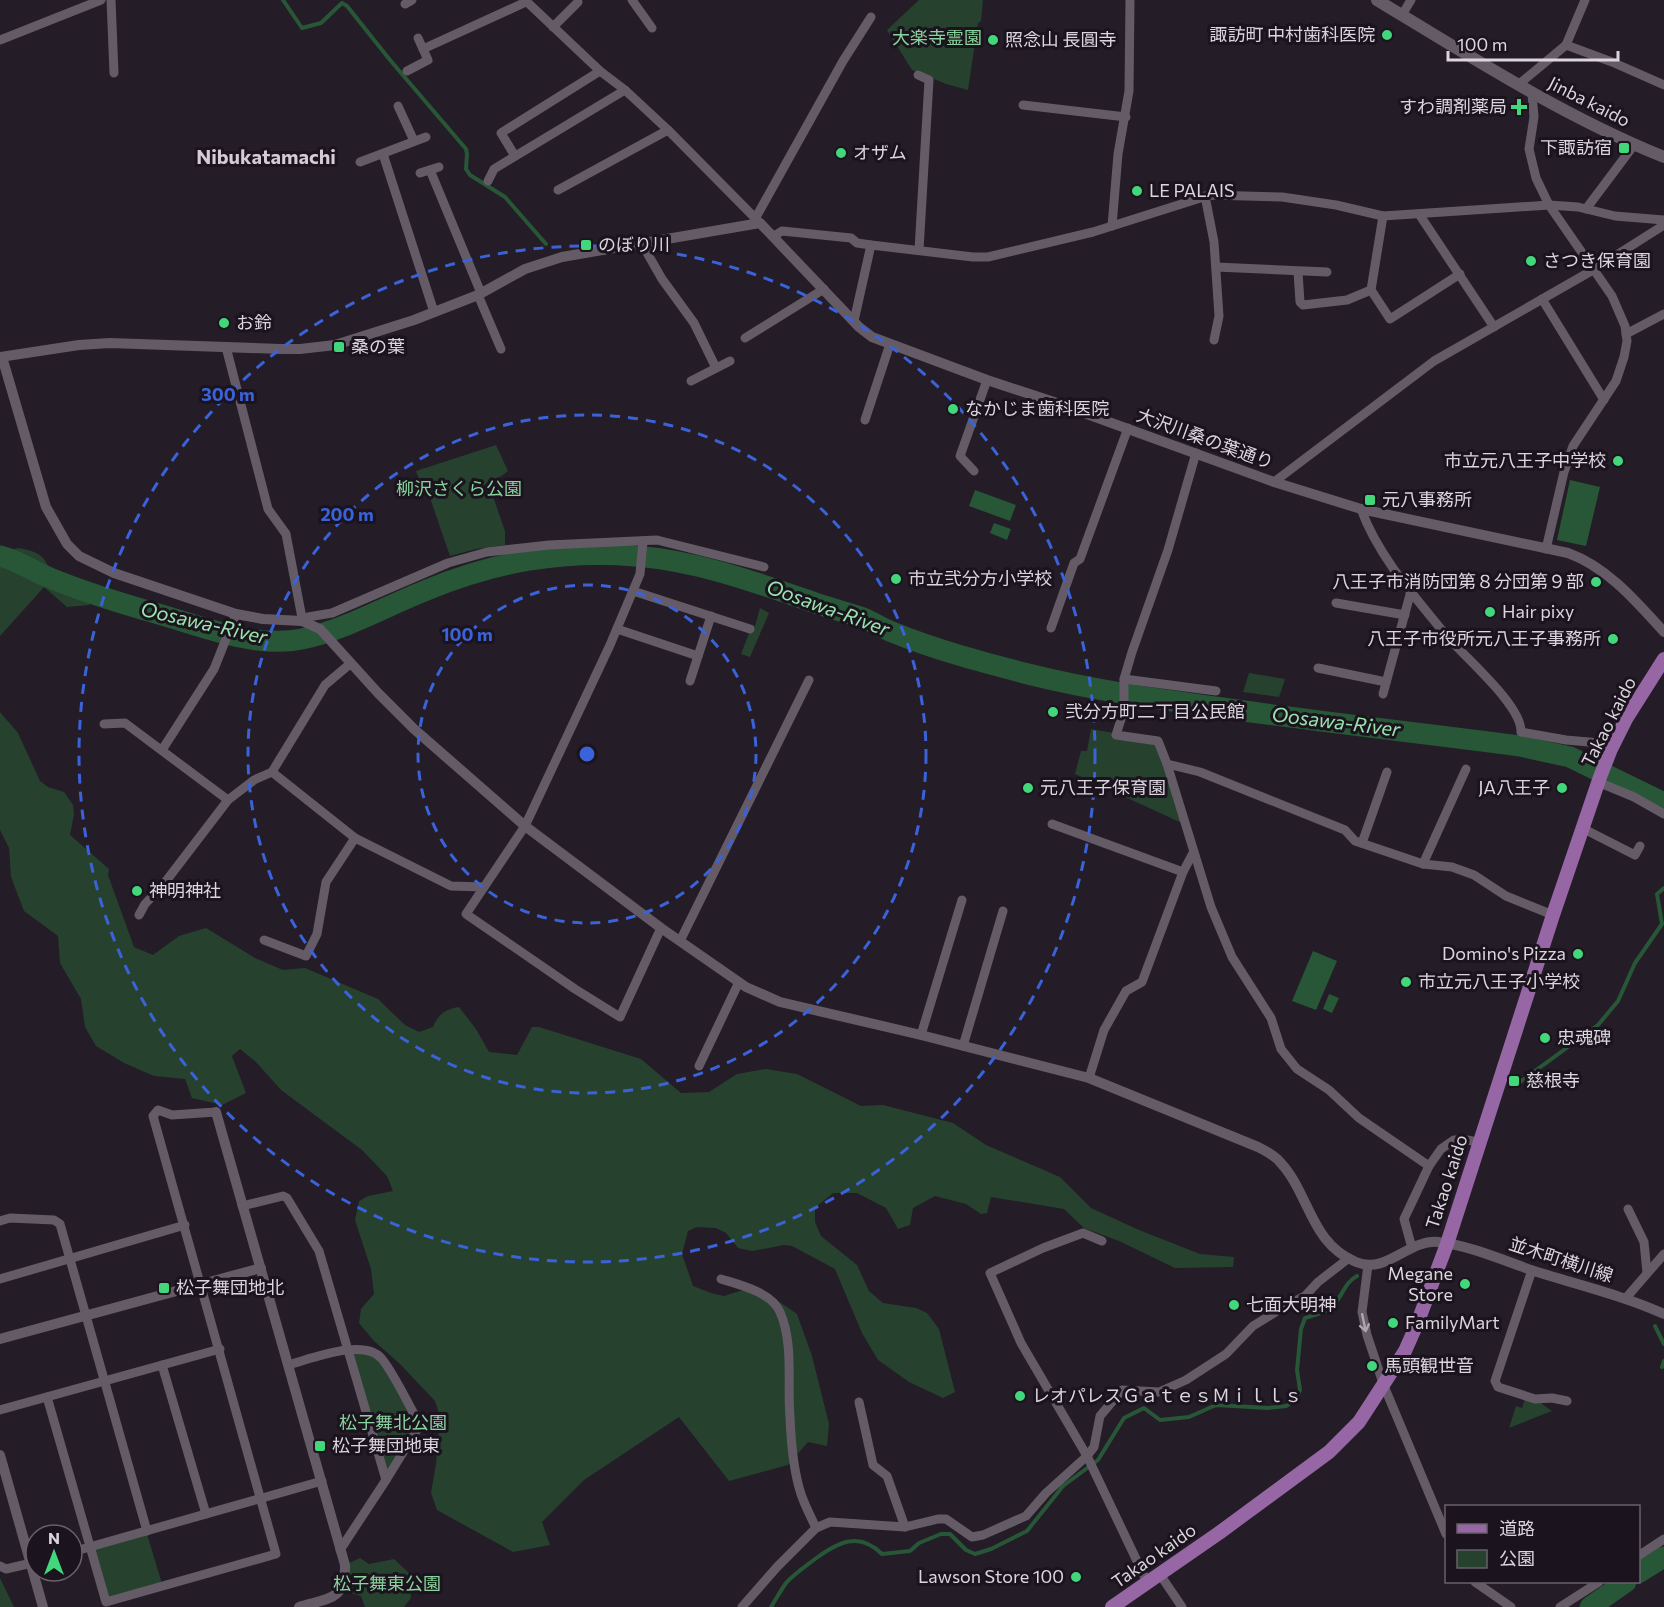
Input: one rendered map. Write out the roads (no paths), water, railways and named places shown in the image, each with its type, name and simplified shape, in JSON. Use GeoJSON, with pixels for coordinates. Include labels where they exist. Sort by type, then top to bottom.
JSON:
{"type":"FeatureCollection","features":[{"type":"Feature","properties":{"kind":"main road","name":"Jinba kaido"},"geometry":{"type":"LineString","coordinates":[[1377,0],[1532,94],[1634,145],[1664,157]]}},
{"type":"Feature","properties":{"kind":"main road","name":"Takao kaido"},"geometry":{"type":"LineString","coordinates":[[1112,1607],[1219,1533],[1329,1452],[1359,1422],[1384,1386],[1417,1324],[1447,1244],[1552,915],[1609,754],[1626,718],[1664,659]]}},
{"type":"Feature","properties":{"kind":"street"},"geometry":{"type":"LineString","coordinates":[[0,40],[101,0]]}},
{"type":"Feature","properties":{"kind":"street"},"geometry":{"type":"LineString","coordinates":[[111,0],[114,73]]}},
{"type":"Feature","properties":{"kind":"street"},"geometry":{"type":"LineString","coordinates":[[632,0],[652,28]]}},
{"type":"Feature","properties":{"kind":"street"},"geometry":{"type":"LineString","coordinates":[[1112,226],[1118,154],[1129,91],[1130,0]]}},
{"type":"Feature","properties":{"kind":"street"},"geometry":{"type":"LineString","coordinates":[[1402,15],[1411,0]]}},
{"type":"Feature","properties":{"kind":"street"},"geometry":{"type":"LineString","coordinates":[[1518,85],[1566,45],[1584,0]]}},
{"type":"Feature","properties":{"kind":"street"},"geometry":{"type":"LineString","coordinates":[[423,49],[525,1],[668,130],[757,221]]}},
{"type":"Feature","properties":{"kind":"street"},"geometry":{"type":"LineString","coordinates":[[553,27],[578,2]]}},
{"type":"Feature","properties":{"kind":"street"},"geometry":{"type":"LineString","coordinates":[[757,221],[843,61],[871,17]]}},
{"type":"Feature","properties":{"kind":"street"},"geometry":{"type":"LineString","coordinates":[[406,70],[428,60],[418,38]]}},
{"type":"Feature","properties":{"kind":"street"},"geometry":{"type":"LineString","coordinates":[[1566,45],[1664,85]]}},
{"type":"Feature","properties":{"kind":"street"},"geometry":{"type":"LineString","coordinates":[[515,156],[501,133],[600,71]]}},
{"type":"Feature","properties":{"kind":"street"},"geometry":{"type":"LineString","coordinates":[[918,75],[929,80],[919,250]]}},
{"type":"Feature","properties":{"kind":"street"},"geometry":{"type":"LineString","coordinates":[[488,181],[494,169],[625,90]]}},
{"type":"Feature","properties":{"kind":"street"},"geometry":{"type":"LineString","coordinates":[[1532,94],[1534,117],[1529,148],[1536,178],[1549,205],[1612,296],[1620,312],[1627,341],[1616,381],[1573,446],[1564,472],[1546,549]]}},
{"type":"Feature","properties":{"kind":"street"},"geometry":{"type":"LineString","coordinates":[[398,105],[414,141]]}},
{"type":"Feature","properties":{"kind":"street"},"geometry":{"type":"LineString","coordinates":[[1023,105],[1126,117]]}},
{"type":"Feature","properties":{"kind":"street"},"geometry":{"type":"LineString","coordinates":[[558,190],[668,130]]}},
{"type":"Feature","properties":{"kind":"street"},"geometry":{"type":"LineString","coordinates":[[360,162],[426,137]]}},
{"type":"Feature","properties":{"kind":"street"},"geometry":{"type":"LineString","coordinates":[[1586,209],[1634,145]]}},
{"type":"Feature","properties":{"kind":"street"},"geometry":{"type":"LineString","coordinates":[[383,154],[434,312]]}},
{"type":"Feature","properties":{"kind":"street"},"geometry":{"type":"LineString","coordinates":[[420,173],[435,168],[455,232],[501,349]]}},
{"type":"Feature","properties":{"kind":"street"},"geometry":{"type":"LineString","coordinates":[[1205,196],[1214,242],[1216,267],[1219,316],[1214,340]]}},
{"type":"Feature","properties":{"kind":"street"},"geometry":{"type":"LineString","coordinates":[[774,236],[782,231],[851,238],[857,243],[871,245],[988,257],[1112,226],[1205,196],[1282,197],[1336,205],[1383,216],[1549,205],[1586,209],[1616,216],[1664,220]]}},
{"type":"Feature","properties":{"kind":"street"},"geometry":{"type":"LineString","coordinates":[[1419,214],[1494,327]]}},
{"type":"Feature","properties":{"kind":"street"},"geometry":{"type":"LineString","coordinates":[[1383,216],[1371,290],[1390,320],[1460,274]]}},
{"type":"Feature","properties":{"kind":"street"},"geometry":{"type":"LineString","coordinates":[[757,221],[562,257],[537,265],[479,294],[434,312],[335,345],[300,349],[110,343],[80,345],[1,357],[40,492],[54,523],[67,544],[79,556],[114,573],[235,618],[302,620],[318,617],[448,563],[487,552],[578,542],[642,544],[657,540],[764,567]]}},
{"type":"Feature","properties":{"kind":"street","name":"大沢川桑の葉通り"},"geometry":{"type":"LineString","coordinates":[[757,221],[872,337],[1274,482],[1361,509],[1568,553],[1587,560],[1605,573],[1664,632]]}},
{"type":"Feature","properties":{"kind":"street"},"geometry":{"type":"LineString","coordinates":[[1274,482],[1434,361],[1593,270],[1664,225]]}},
{"type":"Feature","properties":{"kind":"street"},"geometry":{"type":"LineString","coordinates":[[444,236],[455,232]]}},
{"type":"Feature","properties":{"kind":"street"},"geometry":{"type":"LineString","coordinates":[[642,244],[662,279],[694,323],[716,368]]}},
{"type":"Feature","properties":{"kind":"street"},"geometry":{"type":"LineString","coordinates":[[854,321],[871,245]]}},
{"type":"Feature","properties":{"kind":"street"},"geometry":{"type":"LineString","coordinates":[[1216,267],[1327,272]]}},
{"type":"Feature","properties":{"kind":"street"},"geometry":{"type":"LineString","coordinates":[[1298,272],[1300,302],[1303,305],[1347,300],[1371,290]]}},
{"type":"Feature","properties":{"kind":"street"},"geometry":{"type":"LineString","coordinates":[[745,338],[824,289]]}},
{"type":"Feature","properties":{"kind":"street"},"geometry":{"type":"LineString","coordinates":[[1542,299],[1604,400]]}},
{"type":"Feature","properties":{"kind":"street"},"geometry":{"type":"LineString","coordinates":[[1626,334],[1664,314]]}},
{"type":"Feature","properties":{"kind":"street"},"geometry":{"type":"LineString","coordinates":[[866,420],[890,344]]}},
{"type":"Feature","properties":{"kind":"street"},"geometry":{"type":"LineString","coordinates":[[226,346],[268,509],[286,534],[302,620]]}},
{"type":"Feature","properties":{"kind":"street"},"geometry":{"type":"LineString","coordinates":[[691,381],[730,361]]}},
{"type":"Feature","properties":{"kind":"street"},"geometry":{"type":"LineString","coordinates":[[974,471],[960,456],[987,380]]}},
{"type":"Feature","properties":{"kind":"street"},"geometry":{"type":"LineString","coordinates":[[1051,628],[1074,563],[1080,559],[1128,428]]}},
{"type":"Feature","properties":{"kind":"street"},"geometry":{"type":"LineString","coordinates":[[1196,453],[1168,550],[1132,652],[1124,682],[1124,702],[1116,735],[1158,741],[1211,907],[1232,957],[1271,1018],[1281,1049],[1297,1069],[1329,1090],[1359,1118],[1429,1166]]}},
{"type":"Feature","properties":{"kind":"street"},"geometry":{"type":"LineString","coordinates":[[1361,509],[1369,531],[1411,591],[1448,637],[1513,710],[1521,724],[1521,732],[1600,743],[1609,754]]}},
{"type":"Feature","properties":{"kind":"street"},"geometry":{"type":"LineString","coordinates":[[642,544],[640,574],[633,591],[525,826],[466,914],[620,1017],[661,928]]}},
{"type":"Feature","properties":{"kind":"street"},"geometry":{"type":"LineString","coordinates":[[633,591],[750,629]]}},
{"type":"Feature","properties":{"kind":"street"},"geometry":{"type":"LineString","coordinates":[[1383,694],[1411,591]]}},
{"type":"Feature","properties":{"kind":"street"},"geometry":{"type":"LineString","coordinates":[[1336,603],[1404,615]]}},
{"type":"Feature","properties":{"kind":"street"},"geometry":{"type":"LineString","coordinates":[[690,681],[711,616]]}},
{"type":"Feature","properties":{"kind":"street"},"geometry":{"type":"LineString","coordinates":[[162,750],[214,669],[235,618]]}},
{"type":"Feature","properties":{"kind":"street"},"geometry":{"type":"LineString","coordinates":[[302,620],[315,625],[332,640],[414,729],[525,826],[661,928],[739,982],[780,1002],[1089,1078],[1273,1155],[1286,1170],[1320,1234],[1349,1258],[1368,1265],[1362,1312],[1367,1335],[1384,1386],[1445,1532]]}},
{"type":"Feature","properties":{"kind":"street"},"geometry":{"type":"LineString","coordinates":[[617,629],[698,656]]}},
{"type":"Feature","properties":{"kind":"street"},"geometry":{"type":"LineString","coordinates":[[139,915],[145,904],[163,885],[228,800],[254,780],[272,772],[325,686],[351,663]]}},
{"type":"Feature","properties":{"kind":"street"},"geometry":{"type":"LineString","coordinates":[[1318,668],[1386,682]]}},
{"type":"Feature","properties":{"kind":"street"},"geometry":{"type":"LineString","coordinates":[[680,940],[809,680]]}},
{"type":"Feature","properties":{"kind":"street"},"geometry":{"type":"LineString","coordinates":[[1124,682],[1216,691]]}},
{"type":"Feature","properties":{"kind":"street"},"geometry":{"type":"LineString","coordinates":[[104,724],[125,723],[228,800]]}},
{"type":"Feature","properties":{"kind":"street"},"geometry":{"type":"LineString","coordinates":[[1167,764],[1200,772],[1345,830],[1355,841],[1423,864],[1452,867],[1474,875],[1506,896],[1552,915]]}},
{"type":"Feature","properties":{"kind":"street"},"geometry":{"type":"LineString","coordinates":[[1423,864],[1466,769]]}},
{"type":"Feature","properties":{"kind":"street"},"geometry":{"type":"LineString","coordinates":[[272,772],[355,838],[451,886],[484,887]]}},
{"type":"Feature","properties":{"kind":"street"},"geometry":{"type":"LineString","coordinates":[[1362,843],[1388,772]]}},
{"type":"Feature","properties":{"kind":"street"},"geometry":{"type":"LineString","coordinates":[[1599,780],[1664,814]]}},
{"type":"Feature","properties":{"kind":"street"},"geometry":{"type":"LineString","coordinates":[[1052,824],[1183,872]]}},
{"type":"Feature","properties":{"kind":"street"},"geometry":{"type":"LineString","coordinates":[[1582,828],[1635,855],[1640,846]]}},
{"type":"Feature","properties":{"kind":"street"},"geometry":{"type":"LineString","coordinates":[[264,940],[306,956],[317,934],[326,882],[355,838]]}},
{"type":"Feature","properties":{"kind":"street"},"geometry":{"type":"LineString","coordinates":[[1089,1078],[1104,1030],[1126,991],[1142,982],[1183,872],[1193,853]]}},
{"type":"Feature","properties":{"kind":"street"},"geometry":{"type":"LineString","coordinates":[[921,1035],[962,900]]}},
{"type":"Feature","properties":{"kind":"street"},"geometry":{"type":"LineString","coordinates":[[963,1046],[1003,911]]}},
{"type":"Feature","properties":{"kind":"street"},"geometry":{"type":"LineString","coordinates":[[699,1066],[739,982]]}},
{"type":"Feature","properties":{"kind":"street"},"geometry":{"type":"LineString","coordinates":[[47,1397],[106,1602],[276,1554],[153,1116],[158,1110],[172,1115],[216,1112],[322,1481],[345,1572],[342,1590],[333,1597],[299,1607]]}},
{"type":"Feature","properties":{"kind":"street"},"geometry":{"type":"LineString","coordinates":[[1412,1248],[1404,1219],[1429,1166],[1441,1149],[1454,1140],[1478,1142]]}},
{"type":"Feature","properties":{"kind":"street"},"geometry":{"type":"LineString","coordinates":[[242,1206],[283,1196],[287,1198],[319,1251],[386,1479]]}},
{"type":"Feature","properties":{"kind":"street"},"geometry":{"type":"LineString","coordinates":[[1628,1209],[1644,1242],[1647,1273]]}},
{"type":"Feature","properties":{"kind":"street"},"geometry":{"type":"LineString","coordinates":[[0,1221],[10,1218],[54,1220],[60,1224],[147,1531]]}},
{"type":"Feature","properties":{"kind":"street"},"geometry":{"type":"LineString","coordinates":[[0,1279],[185,1225]]}},
{"type":"Feature","properties":{"kind":"street"},"geometry":{"type":"LineString","coordinates":[[1102,1241],[1083,1233],[1043,1248],[990,1273],[1021,1343],[1088,1457],[1147,1582]]}},
{"type":"Feature","properties":{"kind":"street","name":"並木町横川線"},"geometry":{"type":"LineString","coordinates":[[1368,1265],[1396,1258],[1412,1248],[1427,1243],[1447,1244],[1474,1249],[1532,1270],[1626,1299],[1664,1314]]}},
{"type":"Feature","properties":{"kind":"street"},"geometry":{"type":"LineString","coordinates":[[1626,1299],[1664,1254]]}},
{"type":"Feature","properties":{"kind":"street"},"geometry":{"type":"LineString","coordinates":[[742,1607],[777,1567],[816,1528],[830,1522],[905,1527],[946,1519],[972,1537],[983,1535],[1026,1516],[1047,1493],[1088,1457],[1094,1447],[1100,1416],[1122,1390],[1159,1392],[1186,1380],[1226,1354],[1253,1326],[1305,1296],[1318,1282],[1349,1258]]}},
{"type":"Feature","properties":{"kind":"street"},"geometry":{"type":"LineString","coordinates":[[0,1339],[261,1268]]}},
{"type":"Feature","properties":{"kind":"street"},"geometry":{"type":"LineString","coordinates":[[1532,1270],[1495,1381],[1498,1387],[1535,1399],[1552,1398],[1567,1401]]}},
{"type":"Feature","properties":{"kind":"street"},"geometry":{"type":"LineString","coordinates":[[721,1279],[750,1289],[771,1300],[780,1311],[788,1346],[793,1454],[801,1493],[816,1528]]}},
{"type":"Feature","properties":{"kind":"street"},"geometry":{"type":"LineString","coordinates":[[0,1410],[220,1349]]}},
{"type":"Feature","properties":{"kind":"street"},"geometry":{"type":"LineString","coordinates":[[288,1365],[348,1349],[365,1349],[381,1357],[420,1425],[340,1550]]}},
{"type":"Feature","properties":{"kind":"street"},"geometry":{"type":"LineString","coordinates":[[162,1365],[206,1514]]}},
{"type":"Feature","properties":{"kind":"street"},"geometry":{"type":"LineString","coordinates":[[859,1402],[873,1465],[887,1476],[905,1527]]}},
{"type":"Feature","properties":{"kind":"street"},"geometry":{"type":"LineString","coordinates":[[0,1455],[24,1534]]}},
{"type":"Feature","properties":{"kind":"street"},"geometry":{"type":"LineString","coordinates":[[84,1548],[322,1481]]}},
{"type":"Feature","properties":{"kind":"street"},"geometry":{"type":"LineString","coordinates":[[1640,1555],[1664,1539]]}},
{"type":"Feature","properties":{"kind":"street"},"geometry":{"type":"LineString","coordinates":[[0,1566],[6,1569],[24,1565]]}},
{"type":"Feature","properties":{"kind":"street"},"geometry":{"type":"LineString","coordinates":[[1159,1573],[1182,1607]]}},
{"type":"Feature","properties":{"kind":"street"},"geometry":{"type":"LineString","coordinates":[[38,1583],[43,1607]]}},
{"type":"Feature","properties":{"kind":"street"},"geometry":{"type":"LineString","coordinates":[[1478,1583],[1511,1607]]}},
{"type":"Feature","properties":{"kind":"street"},"geometry":{"type":"LineString","coordinates":[[1566,1606],[1596,1583]]}},
{"type":"Feature","properties":{"kind":"waterway"},"geometry":{"type":"LineString","coordinates":[[283,0],[302,28],[321,23],[342,3],[347,6],[466,149],[466,169],[470,175],[505,197],[546,244]]}},
{"type":"Feature","properties":{"kind":"waterway","name":"Oosawa-River"},"geometry":{"type":"LineString","coordinates":[[0,556],[89,593],[227,634],[265,641],[302,639],[334,630],[452,580],[503,565],[581,555],[659,559],[705,568],[751,581],[863,618],[925,644],[1052,680],[1173,701],[1520,746],[1570,757],[1664,803]]}},
{"type":"Feature","properties":{"kind":"waterway","name":"Oosawa-River"},"geometry":{"type":"LineString","coordinates":[[1132,691],[1132,696]]}},
{"type":"Feature","properties":{"kind":"waterway"},"geometry":{"type":"LineString","coordinates":[[1520,1082],[1598,1025],[1618,1001],[1635,963],[1662,924],[1657,894],[1664,888]]}},
{"type":"Feature","properties":{"kind":"waterway"},"geometry":{"type":"LineString","coordinates":[[771,1607],[793,1576],[824,1553],[849,1541],[865,1543],[882,1554],[910,1551],[919,1543],[941,1534],[950,1534],[966,1550],[975,1554],[991,1549],[1027,1531],[1063,1486],[1098,1460],[1124,1418],[1144,1408],[1160,1420],[1189,1417],[1216,1405],[1268,1408],[1286,1406],[1296,1399],[1300,1390],[1297,1370],[1301,1329],[1305,1318],[1330,1309],[1349,1282],[1357,1276]]}},
{"type":"Feature","properties":{"kind":"waterway"},"geometry":{"type":"LineString","coordinates":[[1655,1326],[1664,1344]]}},
{"type":"Feature","properties":{"kind":"waterway"},"geometry":{"type":"LineString","coordinates":[[1662,1367],[1664,1361]]}},
{"type":"Feature","properties":{"kind":"waterway"},"geometry":{"type":"LineString","coordinates":[[1640,1572],[1664,1557]]}},
{"type":"Feature","properties":{"kind":"waterway"},"geometry":{"type":"LineString","coordinates":[[1590,1607],[1625,1583]]}},
{"type":"Feature","properties":{"kind":"place","name":"諏訪町 中村歯科医院"},"geometry":{"type":"Point","coordinates":[1387,35]}},
{"type":"Feature","properties":{"kind":"place","name":"照念山 長圓寺"},"geometry":{"type":"Point","coordinates":[993,40]}},
{"type":"Feature","properties":{"kind":"place","name":"すわ調剤薬局"},"geometry":{"type":"Point","coordinates":[1519,107]}},
{"type":"Feature","properties":{"kind":"place","name":"下諏訪宿"},"geometry":{"type":"Point","coordinates":[1624,148]}},
{"type":"Feature","properties":{"kind":"place","name":"オザム"},"geometry":{"type":"Point","coordinates":[841,153]}},
{"type":"Feature","properties":{"kind":"place","name":"LE PALAIS"},"geometry":{"type":"Point","coordinates":[1137,191]}},
{"type":"Feature","properties":{"kind":"place","name":"のぼり川"},"geometry":{"type":"Point","coordinates":[586,245]}},
{"type":"Feature","properties":{"kind":"place","name":"さつき保育園"},"geometry":{"type":"Point","coordinates":[1531,261]}},
{"type":"Feature","properties":{"kind":"place","name":"お鈴"},"geometry":{"type":"Point","coordinates":[224,323]}},
{"type":"Feature","properties":{"kind":"place","name":"桑の葉"},"geometry":{"type":"Point","coordinates":[339,347]}},
{"type":"Feature","properties":{"kind":"place","name":"なかじま歯科医院"},"geometry":{"type":"Point","coordinates":[953,409]}},
{"type":"Feature","properties":{"kind":"place","name":"市立元八王子中学校"},"geometry":{"type":"Point","coordinates":[1618,461]}},
{"type":"Feature","properties":{"kind":"place","name":"元八事務所"},"geometry":{"type":"Point","coordinates":[1370,500]}},
{"type":"Feature","properties":{"kind":"place","name":"市立弐分方小学校"},"geometry":{"type":"Point","coordinates":[896,579]}},
{"type":"Feature","properties":{"kind":"place","name":"八王子市消防団第８分団第９部"},"geometry":{"type":"Point","coordinates":[1596,582]}},
{"type":"Feature","properties":{"kind":"place","name":"Hair pixy"},"geometry":{"type":"Point","coordinates":[1490,612]}},
{"type":"Feature","properties":{"kind":"place","name":"八王子市役所元八王子事務所"},"geometry":{"type":"Point","coordinates":[1613,639]}},
{"type":"Feature","properties":{"kind":"place","name":"弐分方町二丁目公民館"},"geometry":{"type":"Point","coordinates":[1053,712]}},
{"type":"Feature","properties":{"kind":"place","name":"元八王子保育園"},"geometry":{"type":"Point","coordinates":[1028,788]}},
{"type":"Feature","properties":{"kind":"place","name":"JA八王子"},"geometry":{"type":"Point","coordinates":[1562,788]}},
{"type":"Feature","properties":{"kind":"place","name":"神明神社"},"geometry":{"type":"Point","coordinates":[137,891]}},
{"type":"Feature","properties":{"kind":"place","name":"Domino's Pizza"},"geometry":{"type":"Point","coordinates":[1578,954]}},
{"type":"Feature","properties":{"kind":"place","name":"市立元八王子小学校"},"geometry":{"type":"Point","coordinates":[1406,982]}},
{"type":"Feature","properties":{"kind":"place","name":"忠魂碑"},"geometry":{"type":"Point","coordinates":[1545,1038]}},
{"type":"Feature","properties":{"kind":"place","name":"慈根寺"},"geometry":{"type":"Point","coordinates":[1514,1081]}},
{"type":"Feature","properties":{"kind":"place","name":"Megane Store"},"geometry":{"type":"Point","coordinates":[1465,1284]}},
{"type":"Feature","properties":{"kind":"place","name":"松子舞団地北"},"geometry":{"type":"Point","coordinates":[164,1288]}},
{"type":"Feature","properties":{"kind":"place","name":"七面大明神"},"geometry":{"type":"Point","coordinates":[1234,1305]}},
{"type":"Feature","properties":{"kind":"place","name":"FamilyMart"},"geometry":{"type":"Point","coordinates":[1393,1323]}},
{"type":"Feature","properties":{"kind":"place","name":"馬頭観世音"},"geometry":{"type":"Point","coordinates":[1372,1366]}},
{"type":"Feature","properties":{"kind":"place","name":"レオパレスＧａｔｅｓＭｉｌｌｓ"},"geometry":{"type":"Point","coordinates":[1020,1396]}},
{"type":"Feature","properties":{"kind":"place","name":"松子舞団地東"},"geometry":{"type":"Point","coordinates":[320,1446]}},
{"type":"Feature","properties":{"kind":"place","name":"Lawson Store 100"},"geometry":{"type":"Point","coordinates":[1076,1577]}},
{"type":"Feature","properties":{"kind":"district","name":"Nibukatamachi"},"geometry":{"type":"Point","coordinates":[266,157]}},
{"type":"Feature","properties":{"kind":"park label","name":"大楽寺霊園"},"geometry":{"type":"Point","coordinates":[937,38]}},
{"type":"Feature","properties":{"kind":"park label","name":"柳沢さくら公園"},"geometry":{"type":"Point","coordinates":[459,489]}},
{"type":"Feature","properties":{"kind":"park label","name":"松子舞北公園"},"geometry":{"type":"Point","coordinates":[393,1423]}},
{"type":"Feature","properties":{"kind":"park label","name":"松子舞東公園"},"geometry":{"type":"Point","coordinates":[387,1584]}}]}
